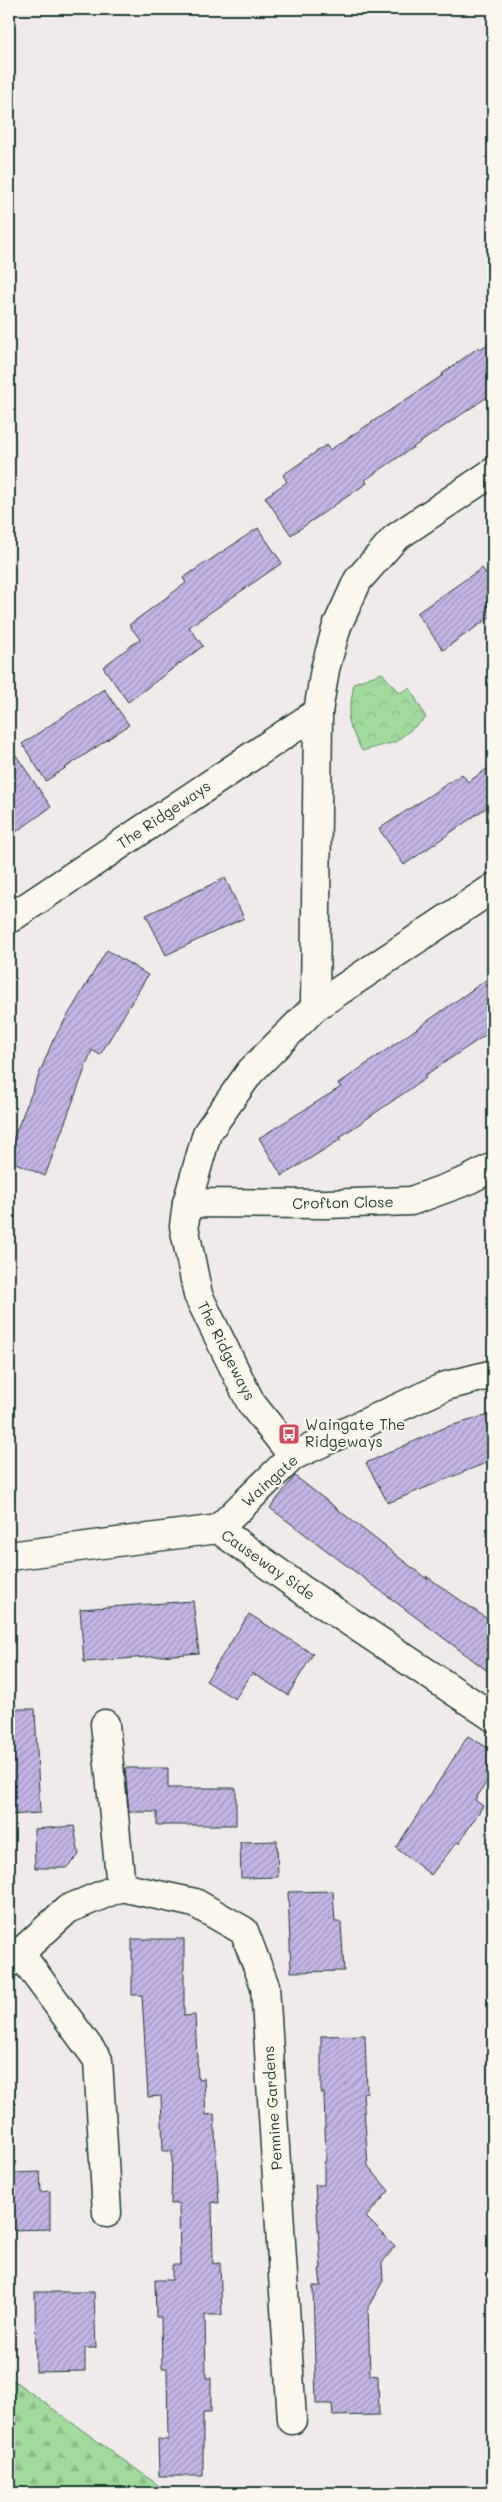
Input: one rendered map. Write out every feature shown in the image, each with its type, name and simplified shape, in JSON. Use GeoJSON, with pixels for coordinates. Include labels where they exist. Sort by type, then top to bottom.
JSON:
{"type":"FeatureCollection","features":[{"type":"Feature","properties":{"kind":"street"},"geometry":{"type":"LineString","coordinates":[[314,1007],[318,712],[325,669],[337,626],[358,580],[395,538],[493,472]]}},
{"type":"Feature","properties":{"kind":"street","name":"The Ridgeways"},"geometry":{"type":"LineString","coordinates":[[9,919],[318,712]]}},
{"type":"Feature","properties":{"kind":"street","name":"The Ridgeways"},"geometry":{"type":"LineString","coordinates":[[293,1456],[252,1402],[198,1296],[184,1226],[187,1203],[207,1133],[250,1072],[314,1007],[493,888]]}},
{"type":"Feature","properties":{"kind":"street","name":"Crofton Close"},"geometry":{"type":"LineString","coordinates":[[187,1203],[327,1204],[411,1201],[466,1181],[493,1167]]}},
{"type":"Feature","properties":{"kind":"street","name":"Waingate"},"geometry":{"type":"LineString","coordinates":[[218,1529],[293,1456],[446,1386],[493,1374]]}},
{"type":"Feature","properties":{"kind":"street","name":"Causeway Side"},"geometry":{"type":"LineString","coordinates":[[9,1556],[218,1529],[304,1591],[493,1716]]}},
{"type":"Feature","properties":{"kind":"street"},"geometry":{"type":"LineString","coordinates":[[105,1724],[121,1887],[68,1909],[14,1958],[98,2060],[107,2213]]}},
{"type":"Feature","properties":{"kind":"street","name":"Pennine Gardens"},"geometry":{"type":"LineString","coordinates":[[121,1887],[194,1903],[244,1931],[265,1986],[292,2420]]}},
{"type":"Feature","properties":{"kind":"green space"},"geometry":{"type":"Polygon","coordinates":[[[382,673],[399,693],[410,688],[426,718],[395,742],[362,751],[348,722],[354,683],[382,673]]]}},
{"type":"Feature","properties":{"kind":"green space"},"geometry":{"type":"Polygon","coordinates":[[[9,2377],[169,2493],[9,2493],[9,2377]]]}},
{"type":"Feature","properties":{"kind":"building"},"geometry":{"type":"Polygon","coordinates":[[[493,341],[493,393],[365,480],[367,483],[291,535],[265,497],[287,482],[283,475],[326,445],[330,450],[443,375],[479,347],[480,349],[493,341]]]}},
{"type":"Feature","properties":{"kind":"building"},"geometry":{"type":"Polygon","coordinates":[[[258,528],[282,563],[189,627],[203,646],[128,702],[103,667],[140,639],[129,625],[186,583],[183,578],[258,528]]]}},
{"type":"Feature","properties":{"kind":"building"},"geometry":{"type":"Polygon","coordinates":[[[482,568],[493,585],[493,615],[443,650],[417,613],[482,568]]]}},
{"type":"Feature","properties":{"kind":"building"},"geometry":{"type":"Polygon","coordinates":[[[104,689],[129,725],[46,781],[22,744],[104,689]]]}},
{"type":"Feature","properties":{"kind":"building"},"geometry":{"type":"Polygon","coordinates":[[[9,745],[51,807],[9,837],[9,745]]]}},
{"type":"Feature","properties":{"kind":"building"},"geometry":{"type":"Polygon","coordinates":[[[493,765],[493,803],[404,865],[379,829],[462,774],[468,782],[493,765]]]}},
{"type":"Feature","properties":{"kind":"building"},"geometry":{"type":"Polygon","coordinates":[[[225,878],[244,918],[166,955],[146,915],[225,878]]]}},
{"type":"Feature","properties":{"kind":"building"},"geometry":{"type":"Polygon","coordinates":[[[107,950],[148,975],[100,1055],[92,1050],[45,1176],[9,1160],[9,1149],[53,1040],[107,950]]]}},
{"type":"Feature","properties":{"kind":"building"},"geometry":{"type":"Polygon","coordinates":[[[493,975],[493,1030],[424,1076],[426,1078],[340,1137],[341,1139],[282,1176],[259,1138],[341,1087],[338,1084],[493,975]]]}},
{"type":"Feature","properties":{"kind":"building"},"geometry":{"type":"Polygon","coordinates":[[[493,1414],[493,1460],[388,1503],[366,1463],[446,1427],[493,1414]]]}},
{"type":"Feature","properties":{"kind":"building"},"geometry":{"type":"Polygon","coordinates":[[[295,1476],[428,1580],[426,1576],[493,1623],[493,1675],[270,1508],[295,1476]]]}},
{"type":"Feature","properties":{"kind":"building"},"geometry":{"type":"Polygon","coordinates":[[[193,1601],[199,1653],[84,1662],[80,1609],[193,1601]]]}},
{"type":"Feature","properties":{"kind":"building"},"geometry":{"type":"Polygon","coordinates":[[[249,1614],[313,1654],[288,1695],[252,1673],[235,1699],[206,1681],[249,1614]]]}},
{"type":"Feature","properties":{"kind":"building"},"geometry":{"type":"Polygon","coordinates":[[[9,1709],[35,1709],[40,1813],[9,1815],[9,1709]]]}},
{"type":"Feature","properties":{"kind":"building"},"geometry":{"type":"Polygon","coordinates":[[[468,1736],[493,1751],[493,1772],[475,1800],[483,1806],[459,1843],[457,1842],[431,1875],[396,1848],[468,1736]]]}},
{"type":"Feature","properties":{"kind":"building"},"geometry":{"type":"Polygon","coordinates":[[[125,1768],[168,1768],[168,1788],[236,1788],[236,1825],[157,1825],[157,1812],[129,1812],[125,1768]]]}},
{"type":"Feature","properties":{"kind":"building"},"geometry":{"type":"Polygon","coordinates":[[[74,1826],[79,1855],[66,1868],[35,1868],[34,1829],[74,1826]]]}},
{"type":"Feature","properties":{"kind":"building"},"geometry":{"type":"Polygon","coordinates":[[[277,1841],[278,1877],[241,1878],[240,1842],[277,1841]]]}},
{"type":"Feature","properties":{"kind":"building"},"geometry":{"type":"Polygon","coordinates":[[[333,1891],[335,1922],[341,1922],[344,1971],[291,1972],[288,1892],[333,1891]]]}},
{"type":"Feature","properties":{"kind":"building"},"geometry":{"type":"Polygon","coordinates":[[[132,1939],[184,1939],[184,2016],[195,2015],[198,2079],[204,2078],[206,2115],[214,2114],[219,2203],[212,2202],[213,2264],[220,2263],[222,2315],[205,2315],[206,2378],[211,2378],[211,2412],[203,2412],[203,2476],[159,2476],[158,2439],[168,2440],[167,2368],[162,2368],[161,2317],[156,2317],[155,2280],[172,2280],[172,2265],[180,2265],[179,2203],[171,2204],[172,2151],[163,2151],[161,2096],[148,2097],[142,1995],[132,1995],[132,1939]]]}},
{"type":"Feature","properties":{"kind":"building"},"geometry":{"type":"Polygon","coordinates":[[[365,2035],[367,2092],[363,2093],[368,2166],[389,2191],[366,2217],[395,2246],[382,2263],[383,2281],[368,2307],[370,2375],[378,2376],[379,2415],[333,2416],[332,2404],[316,2404],[313,2286],[321,2286],[319,2269],[321,2269],[315,2185],[324,2185],[324,2162],[326,2161],[324,2093],[321,2093],[321,2036],[365,2035]]]}},
{"type":"Feature","properties":{"kind":"building"},"geometry":{"type":"Polygon","coordinates":[[[40,2172],[41,2192],[50,2191],[50,2229],[10,2230],[11,2173],[40,2172]]]}},
{"type":"Feature","properties":{"kind":"building"},"geometry":{"type":"Polygon","coordinates":[[[35,2292],[94,2292],[96,2348],[85,2348],[85,2371],[36,2372],[35,2292]]]}},
{"type":"Feature","properties":{"kind":"place","name":"Waingate The Ridgeways"},"geometry":{"type":"Point","coordinates":[289,1434]}}]}
